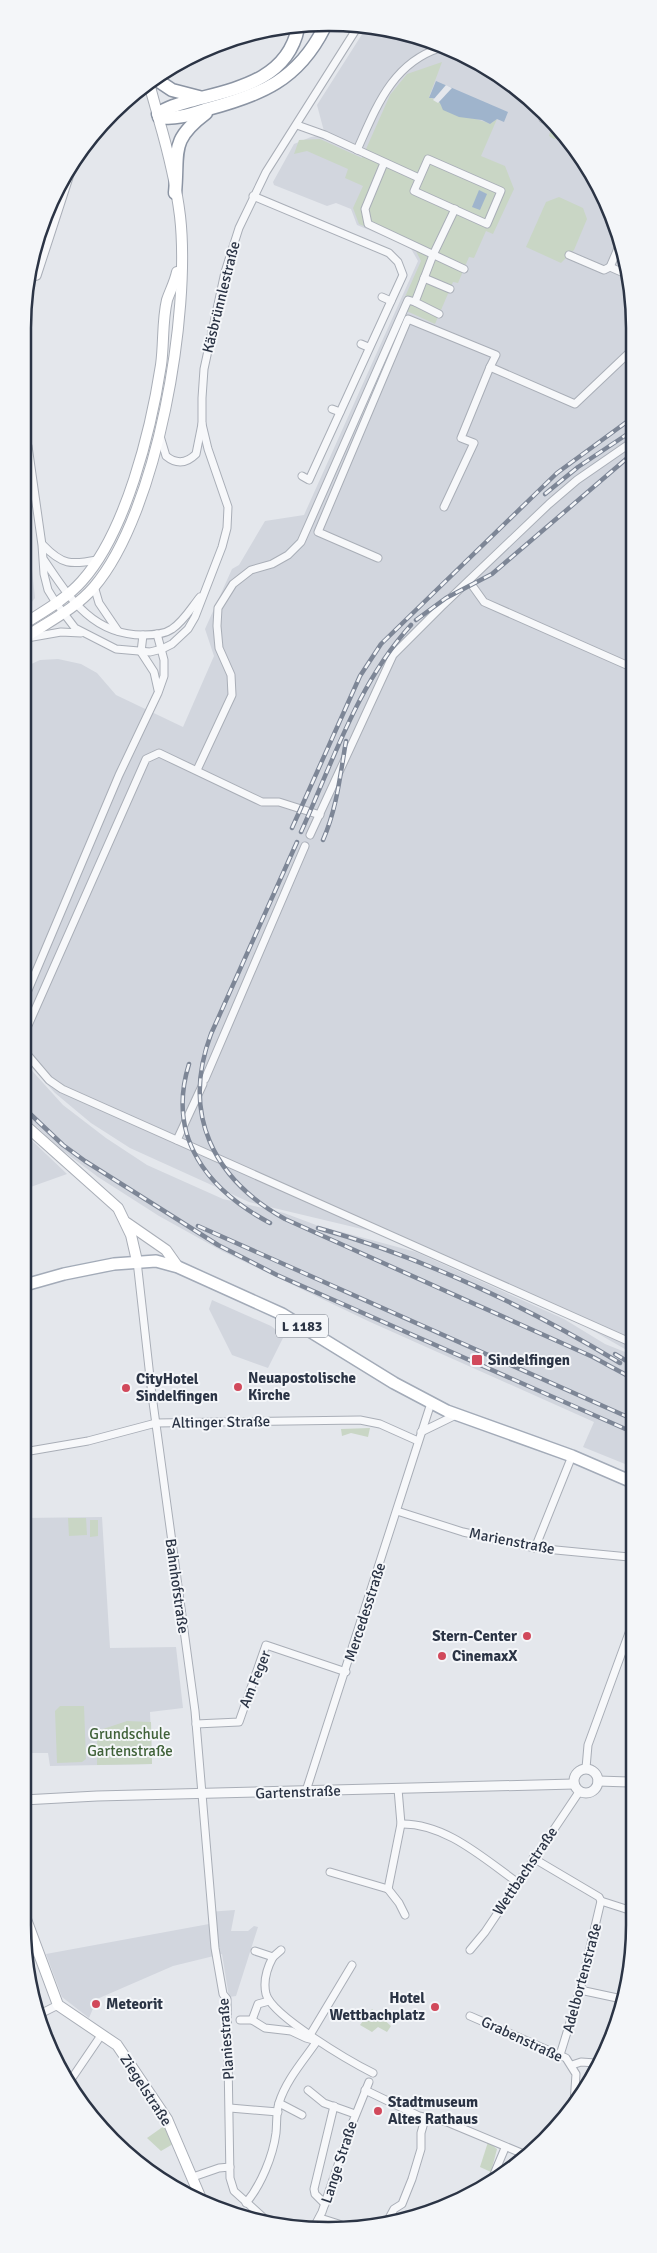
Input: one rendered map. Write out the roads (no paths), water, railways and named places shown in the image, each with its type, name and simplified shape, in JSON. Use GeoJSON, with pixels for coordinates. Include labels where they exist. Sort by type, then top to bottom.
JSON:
{"type":"FeatureCollection","features":[{"type":"Feature","properties":{"kind":"highway"},"geometry":{"type":"LineString","coordinates":[[158,115],[172,118],[262,92],[282,80],[305,59],[322,31]]}},
{"type":"Feature","properties":{"kind":"highway"},"geometry":{"type":"LineString","coordinates":[[158,115],[170,107],[244,86],[270,74],[289,53],[296,33]]}},
{"type":"Feature","properties":{"kind":"highway"},"geometry":{"type":"LineString","coordinates":[[161,83],[172,90],[204,97]]}},
{"type":"Feature","properties":{"kind":"highway"},"geometry":{"type":"LineString","coordinates":[[175,193],[176,152],[179,140],[188,127],[211,108]]}},
{"type":"Feature","properties":{"kind":"main road"},"geometry":{"type":"LineString","coordinates":[[31,634],[75,604],[94,586],[107,567],[126,530],[144,483],[160,431],[175,350],[180,294],[180,216],[152,90]]}},
{"type":"Feature","properties":{"kind":"main road"},"geometry":{"type":"LineString","coordinates":[[31,619],[67,595],[82,582],[97,560],[125,501],[146,437],[161,363],[166,302],[176,276],[180,256]]}},
{"type":"Feature","properties":{"kind":"main road"},"geometry":{"type":"LineString","coordinates":[[31,1130],[111,1201],[127,1223],[166,1250],[178,1267]]}},
{"type":"Feature","properties":{"kind":"main road"},"geometry":{"type":"LineString","coordinates":[[127,1223],[137,1261]]}},
{"type":"Feature","properties":{"kind":"main road","name":"L 1183"},"geometry":{"type":"LineString","coordinates":[[31,1283],[79,1270],[137,1261],[160,1261],[178,1267],[282,1314],[394,1383],[456,1415],[572,1456],[626,1478]]}},
{"type":"Feature","properties":{"kind":"main road"},"geometry":{"type":"LineString","coordinates":[[32,1936],[58,2005]]}},
{"type":"Feature","properties":{"kind":"main road","name":"Ziegelstraße"},"geometry":{"type":"LineString","coordinates":[[58,2005],[117,2045],[167,2119],[198,2192]]}},
{"type":"Feature","properties":{"kind":"street","name":"Käsbrünnlestraße"},"geometry":{"type":"LineString","coordinates":[[162,650],[188,629],[222,547],[227,528],[228,507],[202,424],[204,369],[225,272],[239,228],[266,172],[355,33]]}},
{"type":"Feature","properties":{"kind":"street"},"geometry":{"type":"LineString","coordinates":[[357,150],[382,96],[400,72],[415,60],[434,51]]}},
{"type":"Feature","properties":{"kind":"street"},"geometry":{"type":"LineString","coordinates":[[297,125],[419,178]]}},
{"type":"Feature","properties":{"kind":"street"},"geometry":{"type":"LineString","coordinates":[[428,159],[501,192],[487,224],[414,191],[419,178],[428,159]]}},
{"type":"Feature","properties":{"kind":"street"},"geometry":{"type":"LineString","coordinates":[[384,162],[365,209],[365,220],[371,227],[464,269]]}},
{"type":"Feature","properties":{"kind":"street"},"geometry":{"type":"LineString","coordinates":[[36,276],[64,194]]}},
{"type":"Feature","properties":{"kind":"street"},"geometry":{"type":"LineString","coordinates":[[253,196],[389,253],[398,262],[403,274],[391,300],[365,346],[340,412],[309,480],[302,476]]}},
{"type":"Feature","properties":{"kind":"street"},"geometry":{"type":"LineString","coordinates":[[415,302],[433,255],[455,209]]}},
{"type":"Feature","properties":{"kind":"street"},"geometry":{"type":"LineString","coordinates":[[568,255],[604,270],[610,267],[616,253]]}},
{"type":"Feature","properties":{"kind":"street"},"geometry":{"type":"LineString","coordinates":[[610,267],[620,271]]}},
{"type":"Feature","properties":{"kind":"street"},"geometry":{"type":"LineString","coordinates":[[424,278],[450,290]]}},
{"type":"Feature","properties":{"kind":"street"},"geometry":{"type":"LineString","coordinates":[[382,297],[391,300]]}},
{"type":"Feature","properties":{"kind":"street"},"geometry":{"type":"LineString","coordinates":[[197,770],[232,694],[231,675],[219,648],[216,626],[218,608],[233,584],[251,570],[272,564],[288,555],[301,542],[408,300],[439,314]]}},
{"type":"Feature","properties":{"kind":"street"},"geometry":{"type":"LineString","coordinates":[[378,558],[318,532],[408,319],[496,356],[461,438],[474,443],[444,507]]}},
{"type":"Feature","properties":{"kind":"street"},"geometry":{"type":"LineString","coordinates":[[490,367],[575,404],[626,356]]}},
{"type":"Feature","properties":{"kind":"street"},"geometry":{"type":"LineString","coordinates":[[332,409],[340,412]]}},
{"type":"Feature","properties":{"kind":"street"},"geometry":{"type":"LineString","coordinates":[[160,431],[166,456],[178,462],[185,462],[196,454],[202,424]]}},
{"type":"Feature","properties":{"kind":"street"},"geometry":{"type":"LineString","coordinates":[[310,835],[393,655],[570,486],[626,446]]}},
{"type":"Feature","properties":{"kind":"street"},"geometry":{"type":"LineString","coordinates":[[31,477],[47,586],[63,613],[83,633],[116,649],[141,652],[162,650]]}},
{"type":"Feature","properties":{"kind":"street"},"geometry":{"type":"LineString","coordinates":[[42,545],[52,555],[71,564],[97,560]]}},
{"type":"Feature","properties":{"kind":"street","name":"Käsbrünnlestraße"},"geometry":{"type":"LineString","coordinates":[[44,560],[75,604],[95,622],[119,632],[143,635],[170,631],[180,623],[205,591]]}},
{"type":"Feature","properties":{"kind":"street"},"geometry":{"type":"LineString","coordinates":[[469,581],[484,602],[626,665]]}},
{"type":"Feature","properties":{"kind":"street"},"geometry":{"type":"LineString","coordinates":[[94,586],[98,603],[119,632]]}},
{"type":"Feature","properties":{"kind":"street"},"geometry":{"type":"LineString","coordinates":[[31,636],[61,632],[83,633]]}},
{"type":"Feature","properties":{"kind":"street"},"geometry":{"type":"LineString","coordinates":[[31,983],[119,775],[158,693],[164,676],[162,650],[157,634]]}},
{"type":"Feature","properties":{"kind":"street"},"geometry":{"type":"LineString","coordinates":[[143,635],[141,652],[154,672],[158,693]]}},
{"type":"Feature","properties":{"kind":"street"},"geometry":{"type":"LineString","coordinates":[[31,1019],[146,758],[159,753],[262,802],[278,802],[320,815]]}},
{"type":"Feature","properties":{"kind":"street"},"geometry":{"type":"LineString","coordinates":[[177,1140],[305,846]]}},
{"type":"Feature","properties":{"kind":"street"},"geometry":{"type":"LineString","coordinates":[[31,1059],[49,1080],[62,1089],[626,1340]]}},
{"type":"Feature","properties":{"kind":"street","name":"Bahnhofstraße"},"geometry":{"type":"LineString","coordinates":[[137,1261],[156,1424],[196,1724],[213,1911]]}},
{"type":"Feature","properties":{"kind":"street","name":"Mercedesstraße"},"geometry":{"type":"LineString","coordinates":[[306,1791],[346,1672],[420,1432],[431,1403]]}},
{"type":"Feature","properties":{"kind":"street"},"geometry":{"type":"LineString","coordinates":[[420,1432],[430,1425],[456,1415]]}},
{"type":"Feature","properties":{"kind":"street","name":"Altinger Straße"},"geometry":{"type":"LineString","coordinates":[[31,1451],[88,1441],[156,1424],[360,1420],[380,1424],[418,1441]]}},
{"type":"Feature","properties":{"kind":"street"},"geometry":{"type":"LineString","coordinates":[[535,1548],[572,1456]]}},
{"type":"Feature","properties":{"kind":"street","name":"Marienstraße"},"geometry":{"type":"LineString","coordinates":[[397,1511],[463,1532],[535,1548],[626,1557]]}},
{"type":"Feature","properties":{"kind":"street"},"geometry":{"type":"LineString","coordinates":[[586,1768],[588,1746],[626,1641]]}},
{"type":"Feature","properties":{"kind":"street","name":"Am Feger"},"geometry":{"type":"LineString","coordinates":[[196,1724],[239,1722],[266,1645],[346,1672]]}},
{"type":"Feature","properties":{"kind":"street"},"geometry":{"type":"LineString","coordinates":[[586,1768],[593,1771],[598,1781],[592,1792],[577,1788],[576,1773],[586,1768]]}},
{"type":"Feature","properties":{"kind":"street"},"geometry":{"type":"LineString","coordinates":[[598,1781],[626,1782]]}},
{"type":"Feature","properties":{"kind":"street","name":"Gartenstraße"},"geometry":{"type":"LineString","coordinates":[[31,1800],[398,1789],[577,1788]]}},
{"type":"Feature","properties":{"kind":"street","name":"Wettbachstraße"},"geometry":{"type":"LineString","coordinates":[[470,1950],[485,1932],[577,1788]]}},
{"type":"Feature","properties":{"kind":"street"},"geometry":{"type":"LineString","coordinates":[[388,1889],[401,1824],[398,1789]]}},
{"type":"Feature","properties":{"kind":"street"},"geometry":{"type":"LineString","coordinates":[[401,1824],[418,1824],[438,1831],[517,1882]]}},
{"type":"Feature","properties":{"kind":"street"},"geometry":{"type":"LineString","coordinates":[[533,1858],[599,1897],[601,1901],[626,1909]]}},
{"type":"Feature","properties":{"kind":"street"},"geometry":{"type":"LineString","coordinates":[[330,1872],[379,1888],[388,1889],[399,1903],[404,1915]]}},
{"type":"Feature","properties":{"kind":"street","name":"Adelbortenstraße"},"geometry":{"type":"LineString","coordinates":[[560,2055],[580,1990],[601,1901]]}},
{"type":"Feature","properties":{"kind":"street","name":"Planiestraße"},"geometry":{"type":"LineString","coordinates":[[213,1911],[216,1948],[224,1994],[227,1999],[230,2167],[234,2191],[258,2213]]}},
{"type":"Feature","properties":{"kind":"street"},"geometry":{"type":"LineString","coordinates":[[281,1950],[273,1957],[267,1969],[265,1984],[269,2001],[276,2010],[317,2040],[373,2073]]}},
{"type":"Feature","properties":{"kind":"street"},"geometry":{"type":"LineString","coordinates":[[255,1951],[273,1957]]}},
{"type":"Feature","properties":{"kind":"street"},"geometry":{"type":"LineString","coordinates":[[310,2035],[352,1965]]}},
{"type":"Feature","properties":{"kind":"street"},"geometry":{"type":"LineString","coordinates":[[580,1990],[617,1998]]}},
{"type":"Feature","properties":{"kind":"street"},"geometry":{"type":"LineString","coordinates":[[252,2020],[258,2004],[269,2001]]}},
{"type":"Feature","properties":{"kind":"street"},"geometry":{"type":"LineString","coordinates":[[44,2012],[58,2005]]}},
{"type":"Feature","properties":{"kind":"street","name":"Grabenstraße"},"geometry":{"type":"LineString","coordinates":[[470,2016],[560,2055],[572,2065],[576,2074],[577,2089]]}},
{"type":"Feature","properties":{"kind":"street"},"geometry":{"type":"LineString","coordinates":[[240,2020],[252,2020],[265,2028],[291,2031],[306,2038],[317,2040]]}},
{"type":"Feature","properties":{"kind":"street"},"geometry":{"type":"LineString","coordinates":[[73,2077],[102,2034]]}},
{"type":"Feature","properties":{"kind":"street"},"geometry":{"type":"LineString","coordinates":[[246,2203],[254,2194],[269,2158],[276,2134],[279,2102],[289,2081],[317,2040]]}},
{"type":"Feature","properties":{"kind":"street","name":"Grabenstraße"},"geometry":{"type":"LineString","coordinates":[[572,2065],[591,2063]]}},
{"type":"Feature","properties":{"kind":"street","name":"Lange Straße"},"geometry":{"type":"LineString","coordinates":[[332,2222],[320,2218],[355,2114],[368,2082]]}},
{"type":"Feature","properties":{"kind":"street"},"geometry":{"type":"LineString","coordinates":[[308,2090],[319,2100],[355,2114]]}},
{"type":"Feature","properties":{"kind":"street"},"geometry":{"type":"LineString","coordinates":[[365,2090],[425,2119],[447,2122],[477,2133],[505,2148],[518,2152]]}},
{"type":"Feature","properties":{"kind":"street"},"geometry":{"type":"LineString","coordinates":[[279,2102],[302,2115]]}},
{"type":"Feature","properties":{"kind":"street"},"geometry":{"type":"LineString","coordinates":[[325,2204],[315,2194],[314,2189],[334,2106]]}},
{"type":"Feature","properties":{"kind":"street"},"geometry":{"type":"LineString","coordinates":[[230,2108],[278,2112]]}},
{"type":"Feature","properties":{"kind":"street"},"geometry":{"type":"LineString","coordinates":[[390,2215],[394,2208],[402,2204],[412,2179],[421,2149],[420,2133],[425,2119]]}},
{"type":"Feature","properties":{"kind":"street"},"geometry":{"type":"LineString","coordinates":[[495,2171],[505,2148]]}},
{"type":"Feature","properties":{"kind":"street"},"geometry":{"type":"LineString","coordinates":[[193,2177],[219,2168],[230,2167]]}},
{"type":"Feature","properties":{"kind":"street"},"geometry":{"type":"LineString","coordinates":[[318,2221],[320,2218]]}},
{"type":"Feature","properties":{"kind":"water"},"geometry":{"type":"Polygon","coordinates":[[[436,81],[508,112],[504,122],[497,119],[490,124],[482,120],[459,117],[443,110],[437,100],[429,98],[436,81]]]}},
{"type":"Feature","properties":{"kind":"water"},"geometry":{"type":"Polygon","coordinates":[[[479,190],[487,194],[480,210],[472,207],[479,190]]]}},
{"type":"Feature","properties":{"kind":"railway"},"geometry":{"type":"LineString","coordinates":[[292,828],[360,676],[381,644],[557,473],[626,422]]}},
{"type":"Feature","properties":{"kind":"railway"},"geometry":{"type":"LineString","coordinates":[[545,494],[578,467],[626,435]]}},
{"type":"Feature","properties":{"kind":"railway"},"geometry":{"type":"LineString","coordinates":[[416,620],[446,598],[492,574],[626,459]]}},
{"type":"Feature","properties":{"kind":"railway"},"geometry":{"type":"LineString","coordinates":[[301,832],[361,697],[392,648],[411,625]]}},
{"type":"Feature","properties":{"kind":"railway"},"geometry":{"type":"LineString","coordinates":[[323,840],[335,804],[346,741]]}},
{"type":"Feature","properties":{"kind":"railway"},"geometry":{"type":"LineString","coordinates":[[297,842],[211,1034],[203,1063],[200,1091],[202,1117],[210,1142],[222,1164],[239,1184],[260,1203],[285,1219],[593,1357],[626,1375]]}},
{"type":"Feature","properties":{"kind":"railway"},"geometry":{"type":"LineString","coordinates":[[189,1064],[183,1091],[183,1115],[188,1138],[198,1159],[211,1178],[228,1195],[270,1223]]}},
{"type":"Feature","properties":{"kind":"railway"},"geometry":{"type":"LineString","coordinates":[[31,1115],[63,1145],[85,1161],[218,1245],[277,1275],[626,1429]]}},
{"type":"Feature","properties":{"kind":"railway"},"geometry":{"type":"LineString","coordinates":[[198,1226],[626,1416]]}},
{"type":"Feature","properties":{"kind":"railway"},"geometry":{"type":"LineString","coordinates":[[318,1228],[396,1253],[473,1285],[549,1322],[620,1363]]}},
{"type":"Feature","properties":{"kind":"railway"},"geometry":{"type":"LineString","coordinates":[[615,1354],[626,1361]]}},
{"type":"Feature","properties":{"kind":"place","name":"Sindelfingen"},"geometry":{"type":"Point","coordinates":[477,1360]}},
{"type":"Feature","properties":{"kind":"place","name":"Neuapostolische Kirche"},"geometry":{"type":"Point","coordinates":[238,1387]}},
{"type":"Feature","properties":{"kind":"place","name":"CityHotel Sindelfingen"},"geometry":{"type":"Point","coordinates":[126,1388]}},
{"type":"Feature","properties":{"kind":"place","name":"Stern-Center"},"geometry":{"type":"Point","coordinates":[527,1636]}},
{"type":"Feature","properties":{"kind":"place","name":"CinemaxX"},"geometry":{"type":"Point","coordinates":[442,1656]}},
{"type":"Feature","properties":{"kind":"place","name":"Meteorit"},"geometry":{"type":"Point","coordinates":[96,2004]}},
{"type":"Feature","properties":{"kind":"place","name":"Hotel Wettbachplatz"},"geometry":{"type":"Point","coordinates":[435,2007]}},
{"type":"Feature","properties":{"kind":"place","name":"Stadtmuseum Altes Rathaus"},"geometry":{"type":"Point","coordinates":[378,2111]}},
{"type":"Feature","properties":{"kind":"park label","name":"Grundschule Gartenstraße"},"geometry":{"type":"Point","coordinates":[130,1742]}}]}
